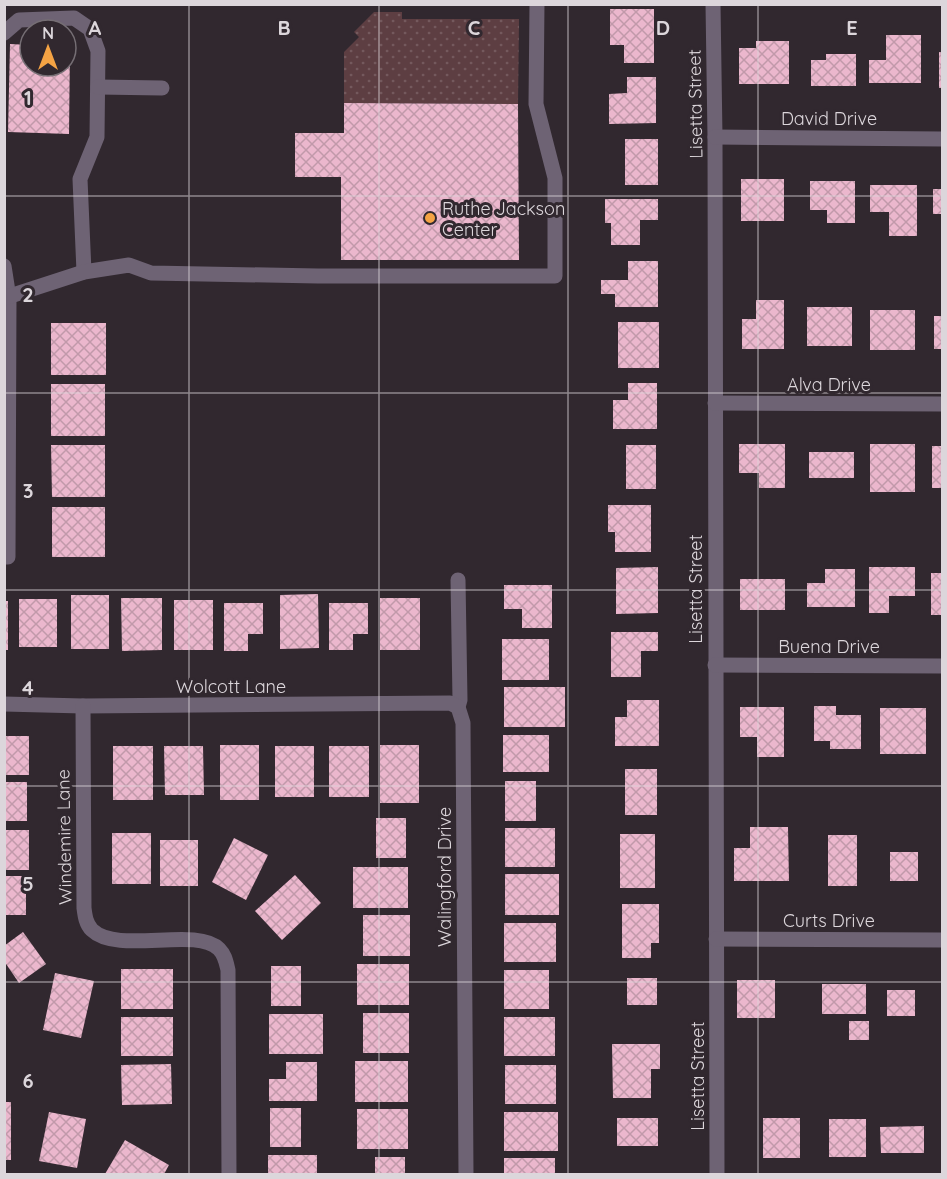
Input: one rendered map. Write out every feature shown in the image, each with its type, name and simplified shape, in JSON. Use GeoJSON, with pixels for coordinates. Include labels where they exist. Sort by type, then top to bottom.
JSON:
{"type":"FeatureCollection","features":[{"type":"Feature","properties":{"kind":"street"},"geometry":{"type":"LineString","coordinates":[[7,298],[84,272],[129,265],[151,273],[555,276],[555,178],[536,104],[537,4]]}},
{"type":"Feature","properties":{"kind":"street","name":"Lisetta Street"},"geometry":{"type":"LineString","coordinates":[[713,4],[717,1174]]}},
{"type":"Feature","properties":{"kind":"street"},"geometry":{"type":"LineString","coordinates":[[4,33],[19,20],[74,18],[90,28],[98,51],[97,137],[80,179],[84,272]]}},
{"type":"Feature","properties":{"kind":"street"},"geometry":{"type":"LineString","coordinates":[[98,87],[162,88]]}},
{"type":"Feature","properties":{"kind":"street","name":"David Drive"},"geometry":{"type":"LineString","coordinates":[[715,137],[942,139]]}},
{"type":"Feature","properties":{"kind":"street"},"geometry":{"type":"LineString","coordinates":[[4,266],[7,298],[8,557],[4,557]]}},
{"type":"Feature","properties":{"kind":"street","name":"Alva Drive"},"geometry":{"type":"LineString","coordinates":[[715,403],[942,404]]}},
{"type":"Feature","properties":{"kind":"street","name":"Walingford Drive"},"geometry":{"type":"LineString","coordinates":[[458,580],[460,700],[458,707],[462,723],[466,1174]]}},
{"type":"Feature","properties":{"kind":"street","name":"Buena Drive"},"geometry":{"type":"LineString","coordinates":[[715,665],[942,666]]}},
{"type":"Feature","properties":{"kind":"street","name":"Wolcott Lane"},"geometry":{"type":"LineString","coordinates":[[4,704],[82,706],[450,704],[458,707]]}},
{"type":"Feature","properties":{"kind":"street","name":"Windemire Lane"},"geometry":{"type":"LineString","coordinates":[[82,706],[86,920],[92,930],[107,938],[197,941],[218,948],[225,957],[228,970],[229,1174]]}},
{"type":"Feature","properties":{"kind":"street","name":"Curts Drive"},"geometry":{"type":"LineString","coordinates":[[716,939],[942,940]]}},
{"type":"Feature","properties":{"kind":"shaded area"},"geometry":{"type":"Polygon","coordinates":[[[374,12],[402,12],[402,19],[519,19],[518,104],[344,103],[344,52],[359,37],[354,32],[374,12]]]}},
{"type":"Feature","properties":{"kind":"building"},"geometry":{"type":"Polygon","coordinates":[[[610,9],[654,9],[654,63],[624,63],[624,45],[610,45],[610,9]]]}},
{"type":"Feature","properties":{"kind":"building"},"geometry":{"type":"Polygon","coordinates":[[[886,35],[921,35],[921,83],[869,83],[869,60],[886,60],[886,35]]]}},
{"type":"Feature","properties":{"kind":"building"},"geometry":{"type":"Polygon","coordinates":[[[756,41],[789,41],[789,84],[739,84],[739,48],[756,48],[756,41]]]}},
{"type":"Feature","properties":{"kind":"building"},"geometry":{"type":"Polygon","coordinates":[[[10,44],[18,44],[18,78],[70,78],[69,134],[8,132],[10,44]]]}},
{"type":"Feature","properties":{"kind":"building"},"geometry":{"type":"Polygon","coordinates":[[[939,52],[942,52],[942,88],[939,88],[939,52]]]}},
{"type":"Feature","properties":{"kind":"building"},"geometry":{"type":"Polygon","coordinates":[[[826,54],[856,54],[856,86],[811,86],[811,60],[826,60],[826,54]]]}},
{"type":"Feature","properties":{"kind":"building"},"geometry":{"type":"Polygon","coordinates":[[[627,77],[656,77],[656,123],[609,124],[609,94],[627,93],[627,77]]]}},
{"type":"Feature","properties":{"kind":"building","name":"Ruthe Jackson Center"},"geometry":{"type":"Polygon","coordinates":[[[344,103],[518,104],[519,260],[341,260],[341,177],[295,177],[295,133],[344,133],[344,103]]]}},
{"type":"Feature","properties":{"kind":"building"},"geometry":{"type":"Polygon","coordinates":[[[625,139],[658,139],[658,185],[625,185],[625,139]]]}},
{"type":"Feature","properties":{"kind":"building"},"geometry":{"type":"Polygon","coordinates":[[[741,179],[784,179],[784,221],[741,221],[741,179]]]}},
{"type":"Feature","properties":{"kind":"building"},"geometry":{"type":"Polygon","coordinates":[[[810,181],[855,181],[855,223],[827,223],[827,210],[810,210],[810,181]]]}},
{"type":"Feature","properties":{"kind":"building"},"geometry":{"type":"Polygon","coordinates":[[[870,185],[917,185],[917,236],[889,236],[889,212],[870,212],[870,185]]]}},
{"type":"Feature","properties":{"kind":"building"},"geometry":{"type":"Polygon","coordinates":[[[933,189],[942,189],[942,214],[933,214],[933,189]]]}},
{"type":"Feature","properties":{"kind":"building"},"geometry":{"type":"Polygon","coordinates":[[[605,199],[658,199],[658,220],[640,220],[640,245],[611,245],[611,223],[605,223],[605,199]]]}},
{"type":"Feature","properties":{"kind":"building"},"geometry":{"type":"Polygon","coordinates":[[[628,261],[658,261],[658,307],[615,307],[615,294],[601,294],[601,280],[628,280],[628,261]]]}},
{"type":"Feature","properties":{"kind":"building"},"geometry":{"type":"Polygon","coordinates":[[[756,300],[784,300],[784,349],[742,349],[742,319],[756,319],[756,300]]]}},
{"type":"Feature","properties":{"kind":"building"},"geometry":{"type":"Polygon","coordinates":[[[807,307],[852,307],[852,346],[807,346],[807,307]]]}},
{"type":"Feature","properties":{"kind":"building"},"geometry":{"type":"Polygon","coordinates":[[[870,310],[915,310],[915,350],[870,350],[870,310]]]}},
{"type":"Feature","properties":{"kind":"building"},"geometry":{"type":"Polygon","coordinates":[[[934,316],[942,316],[942,349],[934,349],[934,316]]]}},
{"type":"Feature","properties":{"kind":"building"},"geometry":{"type":"Polygon","coordinates":[[[618,322],[659,322],[659,368],[618,368],[618,322]]]}},
{"type":"Feature","properties":{"kind":"building"},"geometry":{"type":"Polygon","coordinates":[[[51,323],[106,323],[106,375],[51,375],[51,323]]]}},
{"type":"Feature","properties":{"kind":"building"},"geometry":{"type":"Polygon","coordinates":[[[628,383],[657,383],[657,429],[613,429],[613,400],[628,400],[628,383]]]}},
{"type":"Feature","properties":{"kind":"building"},"geometry":{"type":"Polygon","coordinates":[[[51,384],[105,384],[105,436],[51,436],[51,384]]]}},
{"type":"Feature","properties":{"kind":"building"},"geometry":{"type":"Polygon","coordinates":[[[739,444],[785,444],[785,488],[759,488],[759,473],[739,473],[739,444]]]}},
{"type":"Feature","properties":{"kind":"building"},"geometry":{"type":"Polygon","coordinates":[[[870,444],[915,444],[915,492],[870,492],[870,444]]]}},
{"type":"Feature","properties":{"kind":"building"},"geometry":{"type":"Polygon","coordinates":[[[51,445],[105,445],[105,497],[52,497],[51,445]]]}},
{"type":"Feature","properties":{"kind":"building"},"geometry":{"type":"Polygon","coordinates":[[[626,445],[656,445],[656,489],[626,489],[626,445]]]}},
{"type":"Feature","properties":{"kind":"building"},"geometry":{"type":"Polygon","coordinates":[[[932,446],[942,446],[942,488],[932,488],[932,446]]]}},
{"type":"Feature","properties":{"kind":"building"},"geometry":{"type":"Polygon","coordinates":[[[809,452],[854,452],[854,478],[809,478],[809,452]]]}},
{"type":"Feature","properties":{"kind":"building"},"geometry":{"type":"Polygon","coordinates":[[[608,505],[651,505],[651,552],[615,552],[615,532],[608,532],[608,505]]]}},
{"type":"Feature","properties":{"kind":"building"},"geometry":{"type":"Polygon","coordinates":[[[52,507],[105,507],[105,557],[52,557],[52,507]]]}},
{"type":"Feature","properties":{"kind":"building"},"geometry":{"type":"Polygon","coordinates":[[[658,567],[658,613],[616,614],[616,568],[658,567]]]}},
{"type":"Feature","properties":{"kind":"building"},"geometry":{"type":"Polygon","coordinates":[[[869,567],[915,567],[915,596],[889,596],[889,613],[869,613],[869,567]]]}},
{"type":"Feature","properties":{"kind":"building"},"geometry":{"type":"Polygon","coordinates":[[[825,569],[855,569],[855,607],[807,607],[807,583],[825,583],[825,569]]]}},
{"type":"Feature","properties":{"kind":"building"},"geometry":{"type":"Polygon","coordinates":[[[931,573],[942,573],[942,615],[931,615],[931,573]]]}},
{"type":"Feature","properties":{"kind":"building"},"geometry":{"type":"Polygon","coordinates":[[[740,579],[785,579],[785,610],[740,610],[740,579]]]}},
{"type":"Feature","properties":{"kind":"building"},"geometry":{"type":"Polygon","coordinates":[[[504,585],[552,585],[552,628],[522,628],[522,609],[504,609],[504,585]]]}},
{"type":"Feature","properties":{"kind":"building"},"geometry":{"type":"Polygon","coordinates":[[[318,594],[319,648],[280,649],[280,595],[318,594]]]}},
{"type":"Feature","properties":{"kind":"building"},"geometry":{"type":"Polygon","coordinates":[[[71,595],[109,595],[109,649],[71,649],[71,595]]]}},
{"type":"Feature","properties":{"kind":"building"},"geometry":{"type":"Polygon","coordinates":[[[121,598],[162,598],[162,650],[122,651],[121,598]]]}},
{"type":"Feature","properties":{"kind":"building"},"geometry":{"type":"Polygon","coordinates":[[[380,598],[420,598],[420,650],[380,650],[380,598]]]}},
{"type":"Feature","properties":{"kind":"building"},"geometry":{"type":"Polygon","coordinates":[[[19,599],[57,599],[57,647],[19,647],[19,599]]]}},
{"type":"Feature","properties":{"kind":"building"},"geometry":{"type":"Polygon","coordinates":[[[174,600],[213,600],[213,650],[174,650],[174,600]]]}},
{"type":"Feature","properties":{"kind":"building"},"geometry":{"type":"Polygon","coordinates":[[[4,601],[8,601],[8,650],[4,650],[4,601]]]}},
{"type":"Feature","properties":{"kind":"building"},"geometry":{"type":"Polygon","coordinates":[[[224,603],[263,603],[263,634],[248,634],[248,651],[224,651],[224,603]]]}},
{"type":"Feature","properties":{"kind":"building"},"geometry":{"type":"Polygon","coordinates":[[[329,603],[368,603],[368,634],[353,634],[353,650],[329,650],[329,603]]]}},
{"type":"Feature","properties":{"kind":"building"},"geometry":{"type":"Polygon","coordinates":[[[611,632],[658,632],[658,651],[641,651],[641,677],[611,677],[611,632]]]}},
{"type":"Feature","properties":{"kind":"building"},"geometry":{"type":"Polygon","coordinates":[[[502,639],[549,639],[549,680],[502,680],[502,639]]]}},
{"type":"Feature","properties":{"kind":"building"},"geometry":{"type":"Polygon","coordinates":[[[504,687],[565,687],[565,727],[504,727],[504,687]]]}},
{"type":"Feature","properties":{"kind":"building"},"geometry":{"type":"Polygon","coordinates":[[[627,700],[659,700],[659,746],[615,746],[615,717],[627,717],[627,700]]]}},
{"type":"Feature","properties":{"kind":"building"},"geometry":{"type":"Polygon","coordinates":[[[814,706],[836,706],[836,715],[861,715],[861,749],[830,749],[830,741],[814,741],[814,706]]]}},
{"type":"Feature","properties":{"kind":"building"},"geometry":{"type":"Polygon","coordinates":[[[740,707],[784,707],[784,757],[757,757],[757,737],[740,737],[740,707]]]}},
{"type":"Feature","properties":{"kind":"building"},"geometry":{"type":"Polygon","coordinates":[[[880,708],[926,708],[926,754],[880,754],[880,708]]]}},
{"type":"Feature","properties":{"kind":"building"},"geometry":{"type":"Polygon","coordinates":[[[503,735],[549,735],[549,772],[503,772],[503,735]]]}},
{"type":"Feature","properties":{"kind":"building"},"geometry":{"type":"Polygon","coordinates":[[[5,736],[29,736],[29,775],[5,775],[5,736]]]}},
{"type":"Feature","properties":{"kind":"building"},"geometry":{"type":"Polygon","coordinates":[[[220,745],[259,745],[259,800],[220,800],[220,745]]]}},
{"type":"Feature","properties":{"kind":"building"},"geometry":{"type":"Polygon","coordinates":[[[380,745],[419,745],[419,803],[380,803],[380,745]]]}},
{"type":"Feature","properties":{"kind":"building"},"geometry":{"type":"Polygon","coordinates":[[[113,746],[153,746],[153,800],[113,800],[113,746]]]}},
{"type":"Feature","properties":{"kind":"building"},"geometry":{"type":"Polygon","coordinates":[[[164,746],[203,746],[204,795],[165,795],[164,746]]]}},
{"type":"Feature","properties":{"kind":"building"},"geometry":{"type":"Polygon","coordinates":[[[275,746],[314,746],[314,797],[275,797],[275,746]]]}},
{"type":"Feature","properties":{"kind":"building"},"geometry":{"type":"Polygon","coordinates":[[[329,746],[369,746],[369,797],[329,797],[329,746]]]}},
{"type":"Feature","properties":{"kind":"building"},"geometry":{"type":"Polygon","coordinates":[[[625,769],[657,769],[657,815],[625,815],[625,769]]]}},
{"type":"Feature","properties":{"kind":"building"},"geometry":{"type":"Polygon","coordinates":[[[505,781],[536,781],[536,821],[505,821],[505,781]]]}},
{"type":"Feature","properties":{"kind":"building"},"geometry":{"type":"Polygon","coordinates":[[[4,782],[27,782],[27,821],[4,821],[4,782]]]}},
{"type":"Feature","properties":{"kind":"building"},"geometry":{"type":"Polygon","coordinates":[[[376,818],[406,818],[406,858],[376,858],[376,818]]]}},
{"type":"Feature","properties":{"kind":"building"},"geometry":{"type":"Polygon","coordinates":[[[750,827],[788,827],[789,881],[734,881],[734,848],[750,848],[750,827]]]}},
{"type":"Feature","properties":{"kind":"building"},"geometry":{"type":"Polygon","coordinates":[[[505,828],[555,828],[555,867],[505,867],[505,828]]]}},
{"type":"Feature","properties":{"kind":"building"},"geometry":{"type":"Polygon","coordinates":[[[4,830],[29,830],[29,870],[4,870],[4,830]]]}},
{"type":"Feature","properties":{"kind":"building"},"geometry":{"type":"Polygon","coordinates":[[[112,833],[151,833],[151,884],[112,884],[112,833]]]}},
{"type":"Feature","properties":{"kind":"building"},"geometry":{"type":"Polygon","coordinates":[[[620,834],[655,834],[655,888],[620,888],[620,834]]]}},
{"type":"Feature","properties":{"kind":"building"},"geometry":{"type":"Polygon","coordinates":[[[828,835],[857,835],[857,886],[828,886],[828,835]]]}},
{"type":"Feature","properties":{"kind":"building"},"geometry":{"type":"Polygon","coordinates":[[[234,838],[268,855],[246,900],[212,882],[234,838]]]}},
{"type":"Feature","properties":{"kind":"building"},"geometry":{"type":"Polygon","coordinates":[[[160,840],[198,840],[198,886],[160,886],[160,840]]]}},
{"type":"Feature","properties":{"kind":"building"},"geometry":{"type":"Polygon","coordinates":[[[890,852],[918,852],[918,881],[890,881],[890,852]]]}},
{"type":"Feature","properties":{"kind":"building"},"geometry":{"type":"Polygon","coordinates":[[[353,867],[408,867],[408,908],[353,908],[353,867]]]}},
{"type":"Feature","properties":{"kind":"building"},"geometry":{"type":"Polygon","coordinates":[[[505,874],[559,874],[559,915],[505,915],[505,874]]]}},
{"type":"Feature","properties":{"kind":"building"},"geometry":{"type":"Polygon","coordinates":[[[295,875],[321,903],[282,940],[255,911],[295,875]]]}},
{"type":"Feature","properties":{"kind":"building"},"geometry":{"type":"Polygon","coordinates":[[[4,876],[26,876],[26,915],[4,915],[4,876]]]}},
{"type":"Feature","properties":{"kind":"building"},"geometry":{"type":"Polygon","coordinates":[[[622,904],[659,904],[659,943],[651,943],[651,958],[622,958],[622,904]]]}},
{"type":"Feature","properties":{"kind":"building"},"geometry":{"type":"Polygon","coordinates":[[[363,915],[410,915],[410,956],[363,956],[363,915]]]}},
{"type":"Feature","properties":{"kind":"building"},"geometry":{"type":"Polygon","coordinates":[[[504,923],[556,923],[556,962],[504,962],[504,923]]]}},
{"type":"Feature","properties":{"kind":"building"},"geometry":{"type":"Polygon","coordinates":[[[23,932],[46,964],[19,983],[4,961],[4,946],[23,932]]]}},
{"type":"Feature","properties":{"kind":"building"},"geometry":{"type":"Polygon","coordinates":[[[357,964],[409,964],[409,1005],[357,1005],[357,964]]]}},
{"type":"Feature","properties":{"kind":"building"},"geometry":{"type":"Polygon","coordinates":[[[271,966],[301,966],[301,1006],[271,1006],[271,966]]]}},
{"type":"Feature","properties":{"kind":"building"},"geometry":{"type":"Polygon","coordinates":[[[121,969],[173,969],[173,1009],[121,1009],[121,969]]]}},
{"type":"Feature","properties":{"kind":"building"},"geometry":{"type":"Polygon","coordinates":[[[504,970],[549,970],[549,1009],[504,1009],[504,970]]]}},
{"type":"Feature","properties":{"kind":"building"},"geometry":{"type":"Polygon","coordinates":[[[55,973],[94,981],[81,1038],[43,1030],[55,973]]]}},
{"type":"Feature","properties":{"kind":"building"},"geometry":{"type":"Polygon","coordinates":[[[627,978],[657,978],[657,1005],[627,1005],[627,978]]]}},
{"type":"Feature","properties":{"kind":"building"},"geometry":{"type":"Polygon","coordinates":[[[737,980],[775,980],[775,1018],[737,1018],[737,980]]]}},
{"type":"Feature","properties":{"kind":"building"},"geometry":{"type":"Polygon","coordinates":[[[822,984],[866,984],[866,1014],[822,1014],[822,984]]]}},
{"type":"Feature","properties":{"kind":"building"},"geometry":{"type":"Polygon","coordinates":[[[887,990],[915,990],[915,1016],[887,1016],[887,990]]]}},
{"type":"Feature","properties":{"kind":"building"},"geometry":{"type":"Polygon","coordinates":[[[363,1013],[409,1013],[409,1053],[363,1053],[363,1013]]]}},
{"type":"Feature","properties":{"kind":"building"},"geometry":{"type":"Polygon","coordinates":[[[269,1014],[323,1014],[323,1054],[269,1054],[269,1014]]]}},
{"type":"Feature","properties":{"kind":"building"},"geometry":{"type":"Polygon","coordinates":[[[121,1017],[173,1017],[173,1056],[121,1056],[121,1017]]]}},
{"type":"Feature","properties":{"kind":"building"},"geometry":{"type":"Polygon","coordinates":[[[504,1017],[555,1017],[555,1056],[504,1056],[504,1017]]]}},
{"type":"Feature","properties":{"kind":"building"},"geometry":{"type":"Polygon","coordinates":[[[849,1021],[869,1021],[869,1040],[849,1040],[849,1021]]]}},
{"type":"Feature","properties":{"kind":"building"},"geometry":{"type":"Polygon","coordinates":[[[612,1044],[660,1044],[660,1069],[651,1069],[651,1098],[613,1098],[612,1044]]]}},
{"type":"Feature","properties":{"kind":"building"},"geometry":{"type":"Polygon","coordinates":[[[355,1061],[408,1061],[408,1102],[355,1102],[355,1061]]]}},
{"type":"Feature","properties":{"kind":"building"},"geometry":{"type":"Polygon","coordinates":[[[286,1062],[317,1062],[317,1101],[269,1101],[269,1079],[286,1079],[286,1062]]]}},
{"type":"Feature","properties":{"kind":"building"},"geometry":{"type":"Polygon","coordinates":[[[171,1064],[172,1104],[122,1105],[121,1065],[171,1064]]]}},
{"type":"Feature","properties":{"kind":"building"},"geometry":{"type":"Polygon","coordinates":[[[505,1065],[556,1065],[556,1104],[505,1104],[505,1065]]]}},
{"type":"Feature","properties":{"kind":"building"},"geometry":{"type":"Polygon","coordinates":[[[4,1102],[11,1102],[11,1160],[4,1160],[4,1102]]]}},
{"type":"Feature","properties":{"kind":"building"},"geometry":{"type":"Polygon","coordinates":[[[270,1108],[301,1108],[301,1147],[270,1147],[270,1108]]]}},
{"type":"Feature","properties":{"kind":"building"},"geometry":{"type":"Polygon","coordinates":[[[357,1109],[408,1109],[408,1149],[357,1149],[357,1109]]]}},
{"type":"Feature","properties":{"kind":"building"},"geometry":{"type":"Polygon","coordinates":[[[49,1112],[86,1119],[77,1168],[39,1161],[49,1112]]]}},
{"type":"Feature","properties":{"kind":"building"},"geometry":{"type":"Polygon","coordinates":[[[504,1112],[558,1112],[558,1151],[504,1151],[504,1112]]]}},
{"type":"Feature","properties":{"kind":"building"},"geometry":{"type":"Polygon","coordinates":[[[617,1118],[658,1118],[658,1146],[617,1146],[617,1118]]]}},
{"type":"Feature","properties":{"kind":"building"},"geometry":{"type":"Polygon","coordinates":[[[763,1118],[800,1118],[800,1158],[763,1158],[763,1118]]]}},
{"type":"Feature","properties":{"kind":"building"},"geometry":{"type":"Polygon","coordinates":[[[829,1119],[866,1119],[866,1157],[829,1157],[829,1119]]]}},
{"type":"Feature","properties":{"kind":"building"},"geometry":{"type":"Polygon","coordinates":[[[924,1126],[924,1153],[881,1153],[880,1127],[924,1126]]]}},
{"type":"Feature","properties":{"kind":"building"},"geometry":{"type":"Polygon","coordinates":[[[125,1140],[169,1165],[164,1174],[105,1174],[125,1140]]]}},
{"type":"Feature","properties":{"kind":"building"},"geometry":{"type":"Polygon","coordinates":[[[268,1155],[317,1155],[317,1174],[268,1174],[268,1155]]]}},
{"type":"Feature","properties":{"kind":"building"},"geometry":{"type":"Polygon","coordinates":[[[375,1157],[405,1157],[405,1174],[375,1174],[375,1157]]]}},
{"type":"Feature","properties":{"kind":"building"},"geometry":{"type":"Polygon","coordinates":[[[504,1158],[555,1158],[555,1174],[504,1174],[504,1158]]]}},
{"type":"Feature","properties":{"kind":"place","name":"Ruthe Jackson Center"},"geometry":{"type":"Point","coordinates":[430,218]}}]}
